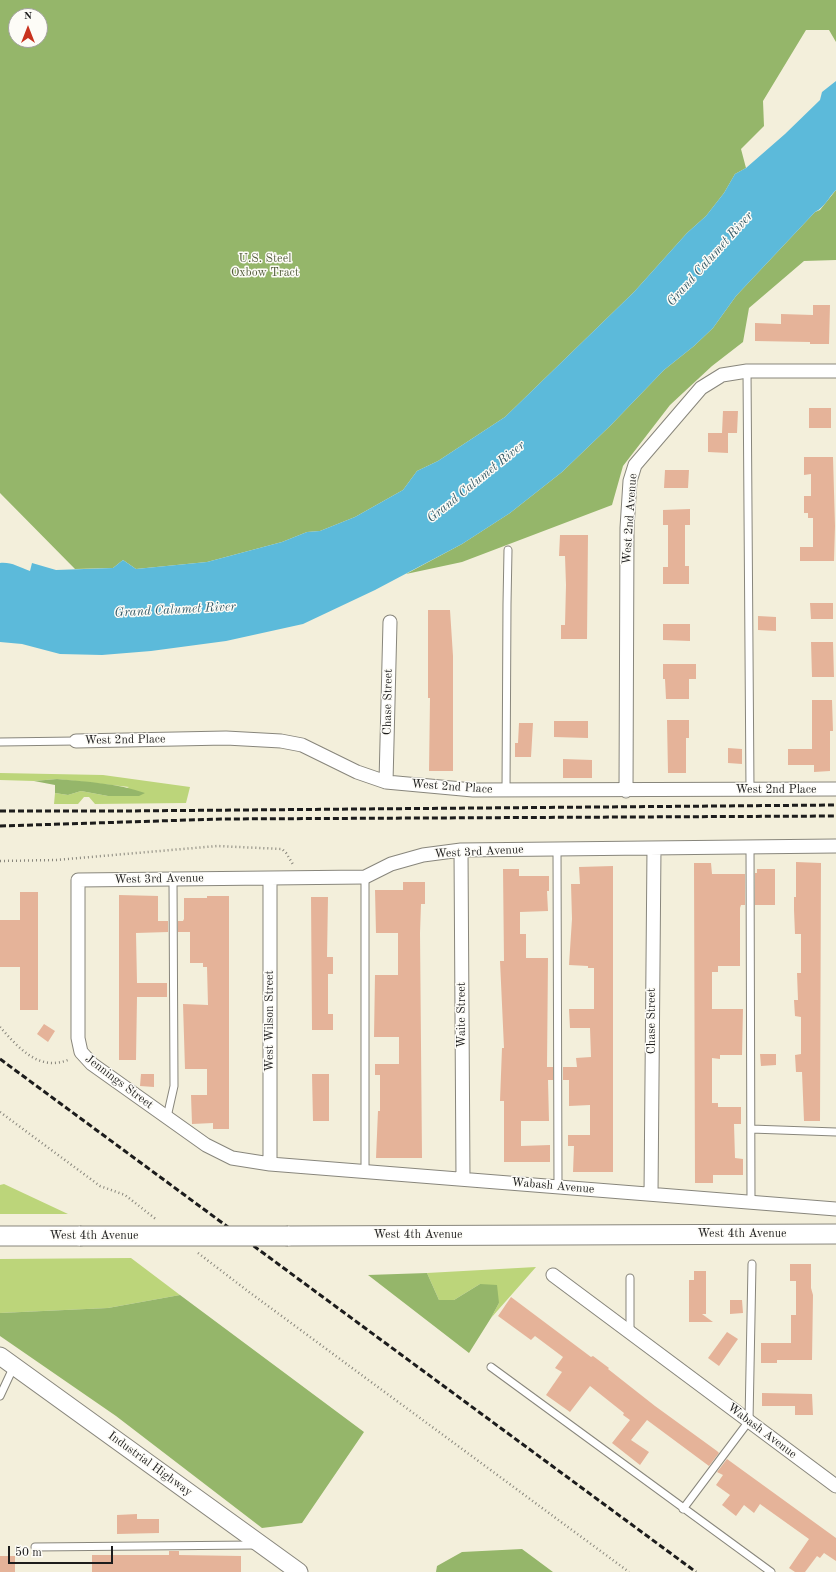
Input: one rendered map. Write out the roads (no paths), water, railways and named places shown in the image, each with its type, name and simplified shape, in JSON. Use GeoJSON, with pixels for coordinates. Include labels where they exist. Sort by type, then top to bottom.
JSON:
{"type":"FeatureCollection","features":[{"type":"Feature","properties":{"kind":"main road","name":"West 4th Avenue"},"geometry":{"type":"LineString","coordinates":[[0,1236],[836,1234]]}},
{"type":"Feature","properties":{"kind":"street","name":"West 2nd Avenue"},"geometry":{"type":"LineString","coordinates":[[626,791],[627,537],[632,470],[641,456],[701,388],[722,375],[747,371],[836,371]]}},
{"type":"Feature","properties":{"kind":"street","name":"Chase Street"},"geometry":{"type":"LineString","coordinates":[[386,782],[390,622]]}},
{"type":"Feature","properties":{"kind":"street","name":"West 2nd Place"},"geometry":{"type":"LineString","coordinates":[[76,741],[226,738],[281,741],[302,746],[357,772],[386,782],[442,788],[506,791],[836,789]]}},
{"type":"Feature","properties":{"kind":"street","name":"West 3rd Avenue"},"geometry":{"type":"LineString","coordinates":[[78,880],[365,877],[391,864],[423,855],[461,850],[836,846]]}},
{"type":"Feature","properties":{"kind":"street","name":"Chase Street"},"geometry":{"type":"LineString","coordinates":[[651,1194],[654,848]]}},
{"type":"Feature","properties":{"kind":"street","name":"Waite Street"},"geometry":{"type":"LineString","coordinates":[[461,850],[463,1179]]}},
{"type":"Feature","properties":{"kind":"street","name":"West Wilson Street"},"geometry":{"type":"LineString","coordinates":[[270,878],[270,1164]]}},
{"type":"Feature","properties":{"kind":"street","name":"Jennings Street"},"geometry":{"type":"LineString","coordinates":[[78,880],[78,1038],[81,1052],[92,1064],[206,1145],[221,1153],[243,1161],[270,1164]]}},
{"type":"Feature","properties":{"kind":"street","name":"Wabash Avenue"},"geometry":{"type":"LineString","coordinates":[[270,1164],[836,1208]]}},
{"type":"Feature","properties":{"kind":"street","name":"Wabash Avenue"},"geometry":{"type":"LineString","coordinates":[[553,1275],[836,1486]]}},
{"type":"Feature","properties":{"kind":"street","name":"Industrial Highway"},"geometry":{"type":"LineString","coordinates":[[0,1356],[299,1572]]}},
{"type":"Feature","properties":{"kind":"lane"},"geometry":{"type":"LineString","coordinates":[[747,371],[750,790]]}},
{"type":"Feature","properties":{"kind":"lane"},"geometry":{"type":"LineString","coordinates":[[506,791],[506,604],[508,550]]}},
{"type":"Feature","properties":{"kind":"lane"},"geometry":{"type":"LineString","coordinates":[[0,742],[76,741]]}},
{"type":"Feature","properties":{"kind":"lane"},"geometry":{"type":"LineString","coordinates":[[750,847],[751,1202]]}},
{"type":"Feature","properties":{"kind":"lane"},"geometry":{"type":"LineString","coordinates":[[557,849],[558,1187]]}},
{"type":"Feature","properties":{"kind":"lane"},"geometry":{"type":"LineString","coordinates":[[365,877],[365,1172]]}},
{"type":"Feature","properties":{"kind":"lane"},"geometry":{"type":"LineString","coordinates":[[167,1117],[174,1086],[173,879]]}},
{"type":"Feature","properties":{"kind":"lane"},"geometry":{"type":"LineString","coordinates":[[751,1130],[836,1132]]}},
{"type":"Feature","properties":{"kind":"lane"},"geometry":{"type":"LineString","coordinates":[[683,1509],[749,1421],[752,1264]]}},
{"type":"Feature","properties":{"kind":"lane"},"geometry":{"type":"LineString","coordinates":[[630,1278],[630,1332]]}},
{"type":"Feature","properties":{"kind":"lane"},"geometry":{"type":"LineString","coordinates":[[0,1396],[14,1366]]}},
{"type":"Feature","properties":{"kind":"lane"},"geometry":{"type":"LineString","coordinates":[[492,1367],[683,1509],[771,1572]]}},
{"type":"Feature","properties":{"kind":"lane"},"geometry":{"type":"LineString","coordinates":[[35,1547],[261,1544]]}},
{"type":"Feature","properties":{"kind":"water","name":"Grand Calumet River"},"geometry":{"type":"Polygon","coordinates":[[[836,81],[836,190],[824,205],[815,212],[736,296],[713,328],[694,346],[664,370],[611,425],[562,472],[510,513],[462,544],[375,590],[303,624],[226,641],[151,651],[102,655],[60,654],[22,644],[0,642],[0,563],[12,564],[30,571],[32,563],[56,570],[113,568],[123,560],[136,569],[207,562],[282,542],[307,532],[320,531],[355,517],[403,490],[417,471],[438,461],[505,417],[634,292],[687,233],[706,216],[724,193],[735,174],[746,168],[785,134],[820,100],[822,92],[836,81]]]}},
{"type":"Feature","properties":{"kind":"railway"},"geometry":{"type":"LineString","coordinates":[[0,811],[836,805]]}},
{"type":"Feature","properties":{"kind":"railway"},"geometry":{"type":"LineString","coordinates":[[0,826],[221,819],[836,816]]}},
{"type":"Feature","properties":{"kind":"railway"},"geometry":{"type":"LineString","coordinates":[[0,1059],[696,1572]]}},
{"type":"Feature","properties":{"kind":"park label","name":"U.S. Steel Oxbow Tract"},"geometry":{"type":"Point","coordinates":[265,266]}}]}
